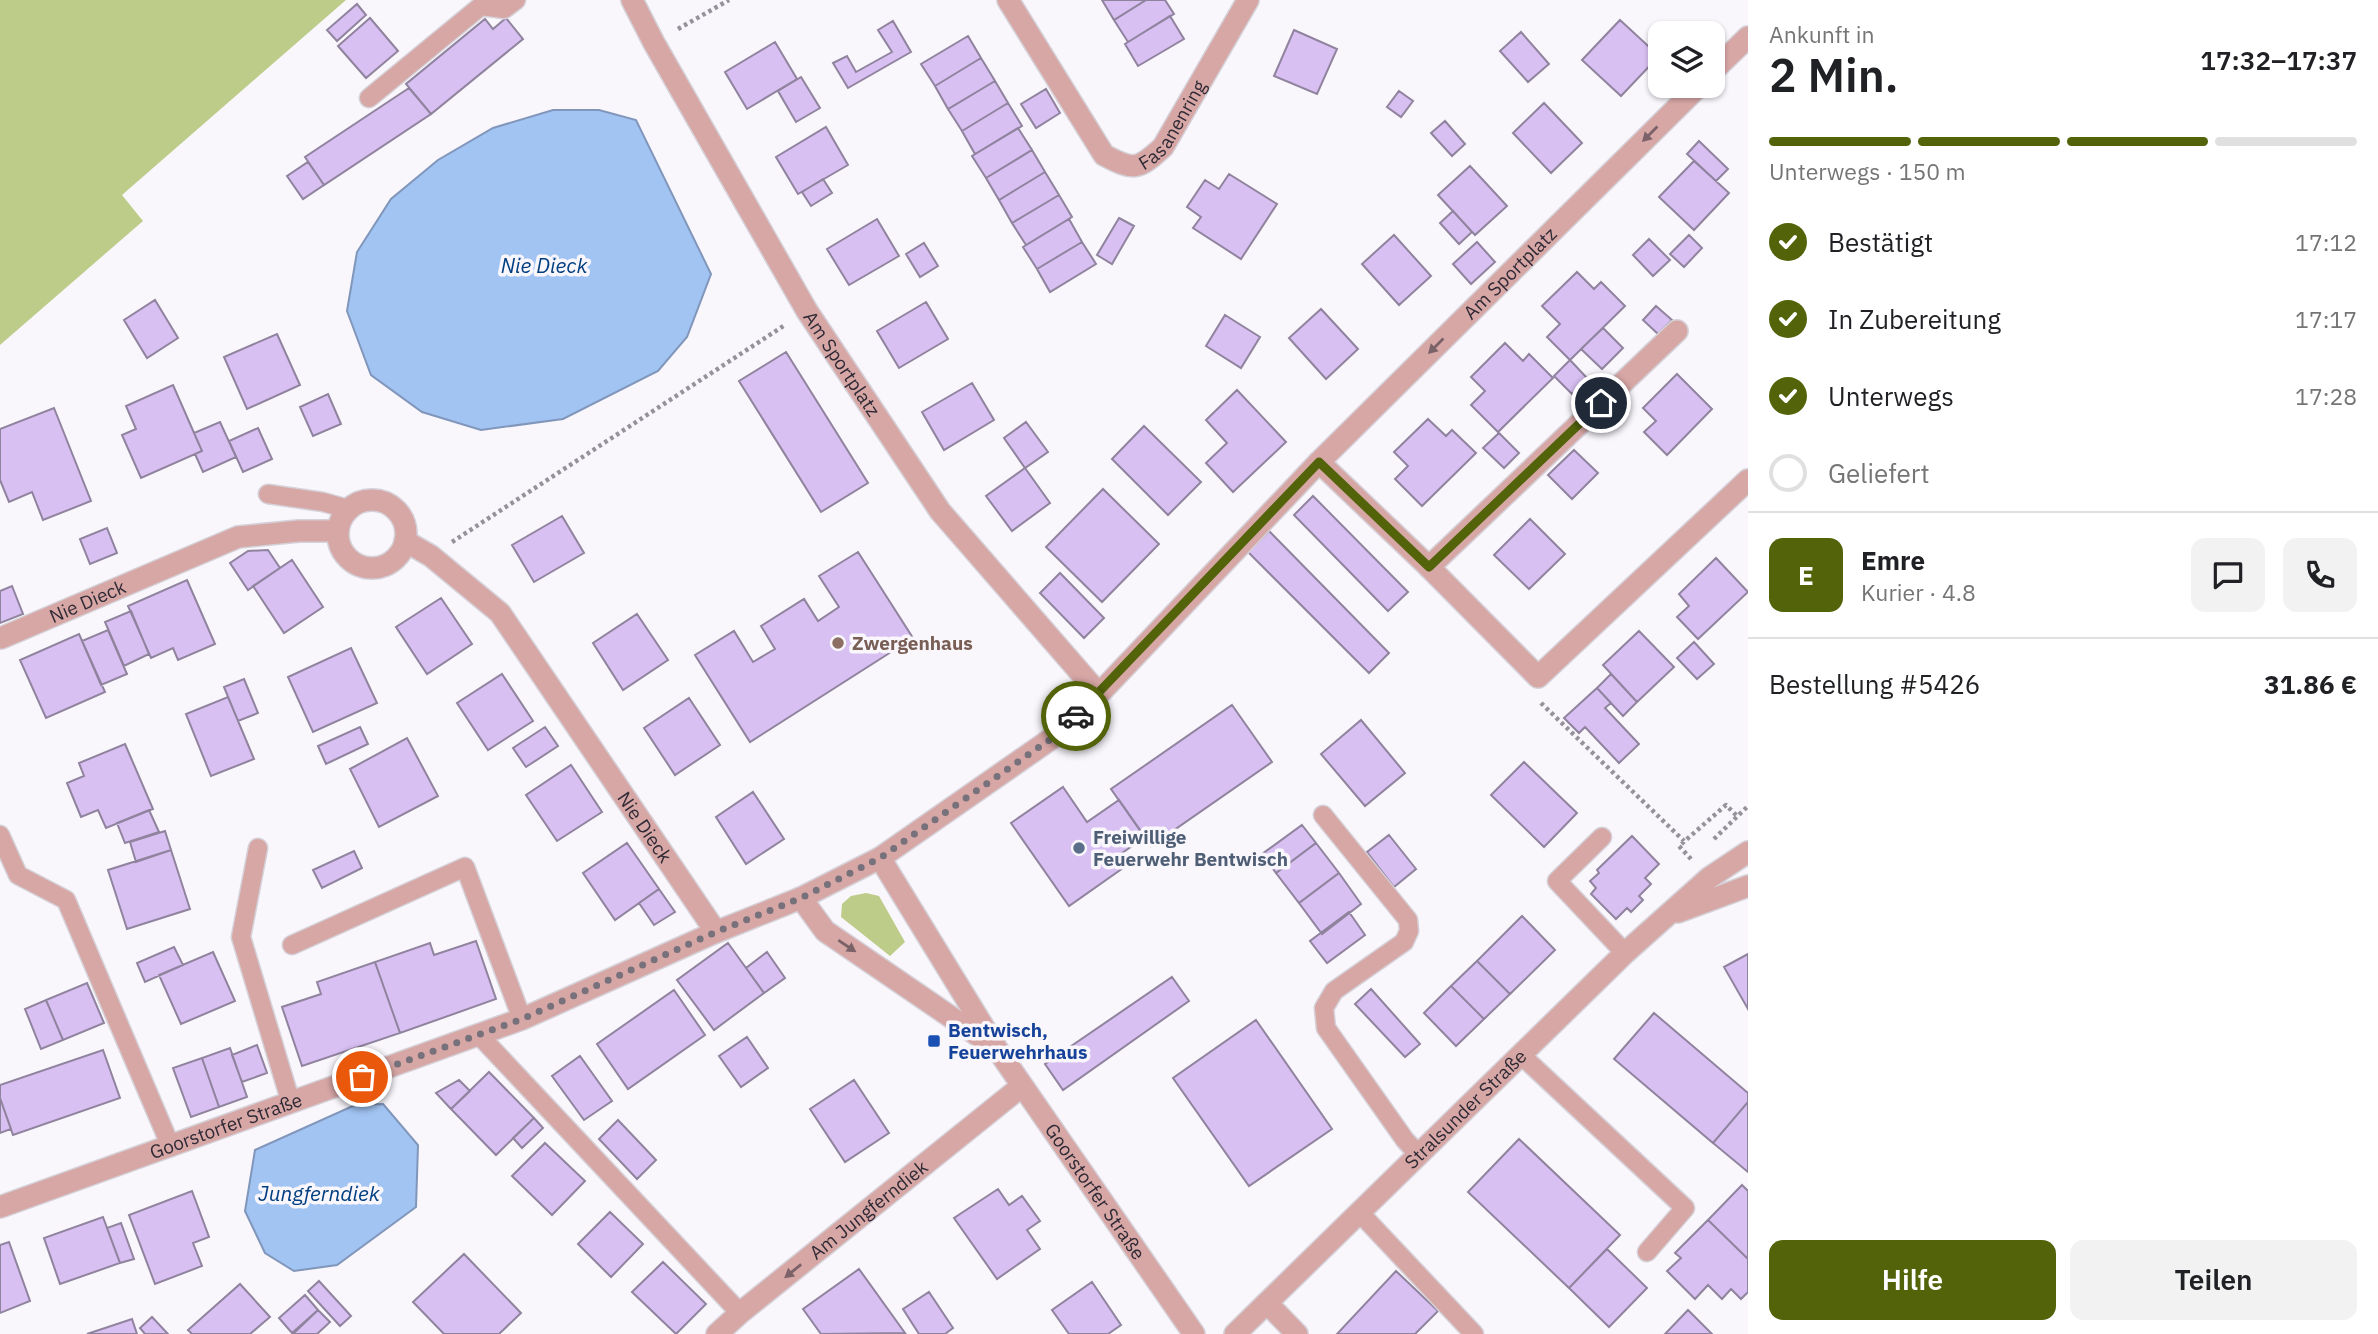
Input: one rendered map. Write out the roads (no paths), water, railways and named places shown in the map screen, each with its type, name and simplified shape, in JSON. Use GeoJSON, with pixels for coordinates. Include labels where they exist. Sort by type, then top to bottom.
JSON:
{"type":"FeatureCollection","features":[{"type":"Feature","properties":{"kind":"street","name":"Am Sportplatz"},"geometry":{"type":"LineString","coordinates":[[632,0],[807,311],[940,512],[1099,694]]}},
{"type":"Feature","properties":{"kind":"street","name":"Fasanenring"},"geometry":{"type":"LineString","coordinates":[[1008,0],[1104,155],[1125,166],[1144,164],[1163,147],[1238,5]]}},
{"type":"Feature","properties":{"kind":"street"},"geometry":{"type":"LineString","coordinates":[[1725,59],[1748,37]]}},
{"type":"Feature","properties":{"kind":"street","name":"Am Sportplatz"},"geometry":{"type":"LineString","coordinates":[[801,898],[880,858],[1058,734],[1319,462],[1687,98]]}},
{"type":"Feature","properties":{"kind":"street"},"geometry":{"type":"LineString","coordinates":[[1429,567],[1677,331]]}},
{"type":"Feature","properties":{"kind":"street"},"geometry":{"type":"LineString","coordinates":[[1319,462],[1429,567],[1538,677],[1748,480]]}},
{"type":"Feature","properties":{"kind":"street"},"geometry":{"type":"LineString","coordinates":[[375,500],[389,504],[400,514],[406,527],[405,541],[399,555],[388,564],[374,568],[360,566],[348,558],[340,546],[338,531],[341,519],[348,509],[361,502],[375,500]]}},
{"type":"Feature","properties":{"kind":"street","name":"Nie Dieck"},"geometry":{"type":"LineString","coordinates":[[1,638],[238,537],[299,531],[338,531]]}},
{"type":"Feature","properties":{"kind":"street","name":"Nie Dieck"},"geometry":{"type":"LineString","coordinates":[[405,541],[431,556],[500,613],[716,932]]}},
{"type":"Feature","properties":{"kind":"street","name":"Stralsunder Straße"},"geometry":{"type":"LineString","coordinates":[[1235,1334],[1625,953],[1709,878],[1748,852]]}},
{"type":"Feature","properties":{"kind":"street","name":"Goorstorfer Straße"},"geometry":{"type":"LineString","coordinates":[[880,858],[997,1049],[1194,1334]]}},
{"type":"Feature","properties":{"kind":"street","name":"Stralsunder Straße"},"geometry":{"type":"LineString","coordinates":[[1667,916],[1748,886]]}},
{"type":"Feature","properties":{"kind":"street","name":"Goorstorfer Straße"},"geometry":{"type":"LineString","coordinates":[[0,1207],[522,1019],[716,932],[801,898],[825,931],[997,1049]]}},
{"type":"Feature","properties":{"kind":"street","name":"Am Jungferndiek"},"geometry":{"type":"LineString","coordinates":[[717,1334],[1022,1086]]}},
{"type":"Feature","properties":{"kind":"street"},"geometry":{"type":"LineString","coordinates":[[1267,1303],[1297,1334]]}},
{"type":"Feature","properties":{"kind":"lane"},"geometry":{"type":"LineString","coordinates":[[369,98],[481,6],[504,9],[516,0]]}},
{"type":"Feature","properties":{"kind":"lane"},"geometry":{"type":"LineString","coordinates":[[268,494],[323,502],[348,509]]}},
{"type":"Feature","properties":{"kind":"lane"},"geometry":{"type":"LineString","coordinates":[[1324,815],[1408,920],[1409,931],[1404,942],[1334,991],[1324,1008],[1326,1028],[1405,1140],[1418,1154]]}},
{"type":"Feature","properties":{"kind":"lane"},"geometry":{"type":"LineString","coordinates":[[0,835],[18,875],[65,900],[170,1147]]}},
{"type":"Feature","properties":{"kind":"lane"},"geometry":{"type":"LineString","coordinates":[[1602,837],[1557,881],[1625,953]]}},
{"type":"Feature","properties":{"kind":"lane"},"geometry":{"type":"LineString","coordinates":[[258,848],[241,937],[291,1103]]}},
{"type":"Feature","properties":{"kind":"lane"},"geometry":{"type":"LineString","coordinates":[[292,945],[465,867],[522,1019]]}},
{"type":"Feature","properties":{"kind":"lane"},"geometry":{"type":"LineString","coordinates":[[479,1035],[740,1313]]}},
{"type":"Feature","properties":{"kind":"lane"},"geometry":{"type":"LineString","coordinates":[[1521,1055],[1685,1208],[1647,1252]]}},
{"type":"Feature","properties":{"kind":"lane"},"geometry":{"type":"LineString","coordinates":[[1359,1212],[1474,1334]]}},
{"type":"Feature","properties":{"kind":"water","name":"Nie Dieck"},"geometry":{"type":"Polygon","coordinates":[[[553,110],[599,110],[636,120],[711,274],[687,337],[658,371],[563,419],[481,430],[422,412],[371,375],[347,311],[357,252],[391,199],[438,160],[493,128],[553,110]]]}},
{"type":"Feature","properties":{"kind":"water","name":"Jungferndiek"},"geometry":{"type":"Polygon","coordinates":[[[383,1104],[418,1145],[416,1207],[337,1265],[294,1271],[265,1253],[245,1211],[255,1150],[355,1105],[383,1104]]]}},
{"type":"Feature","properties":{"kind":"place","name":"Zwergenhaus"},"geometry":{"type":"Point","coordinates":[838,643]}},
{"type":"Feature","properties":{"kind":"place","name":"Freiwillige Feuerwehr Bentwisch"},"geometry":{"type":"Point","coordinates":[1079,848]}},
{"type":"Feature","properties":{"kind":"place","name":"Bentwisch, Feuerwehrhaus"},"geometry":{"type":"Point","coordinates":[934,1041]}}]}
